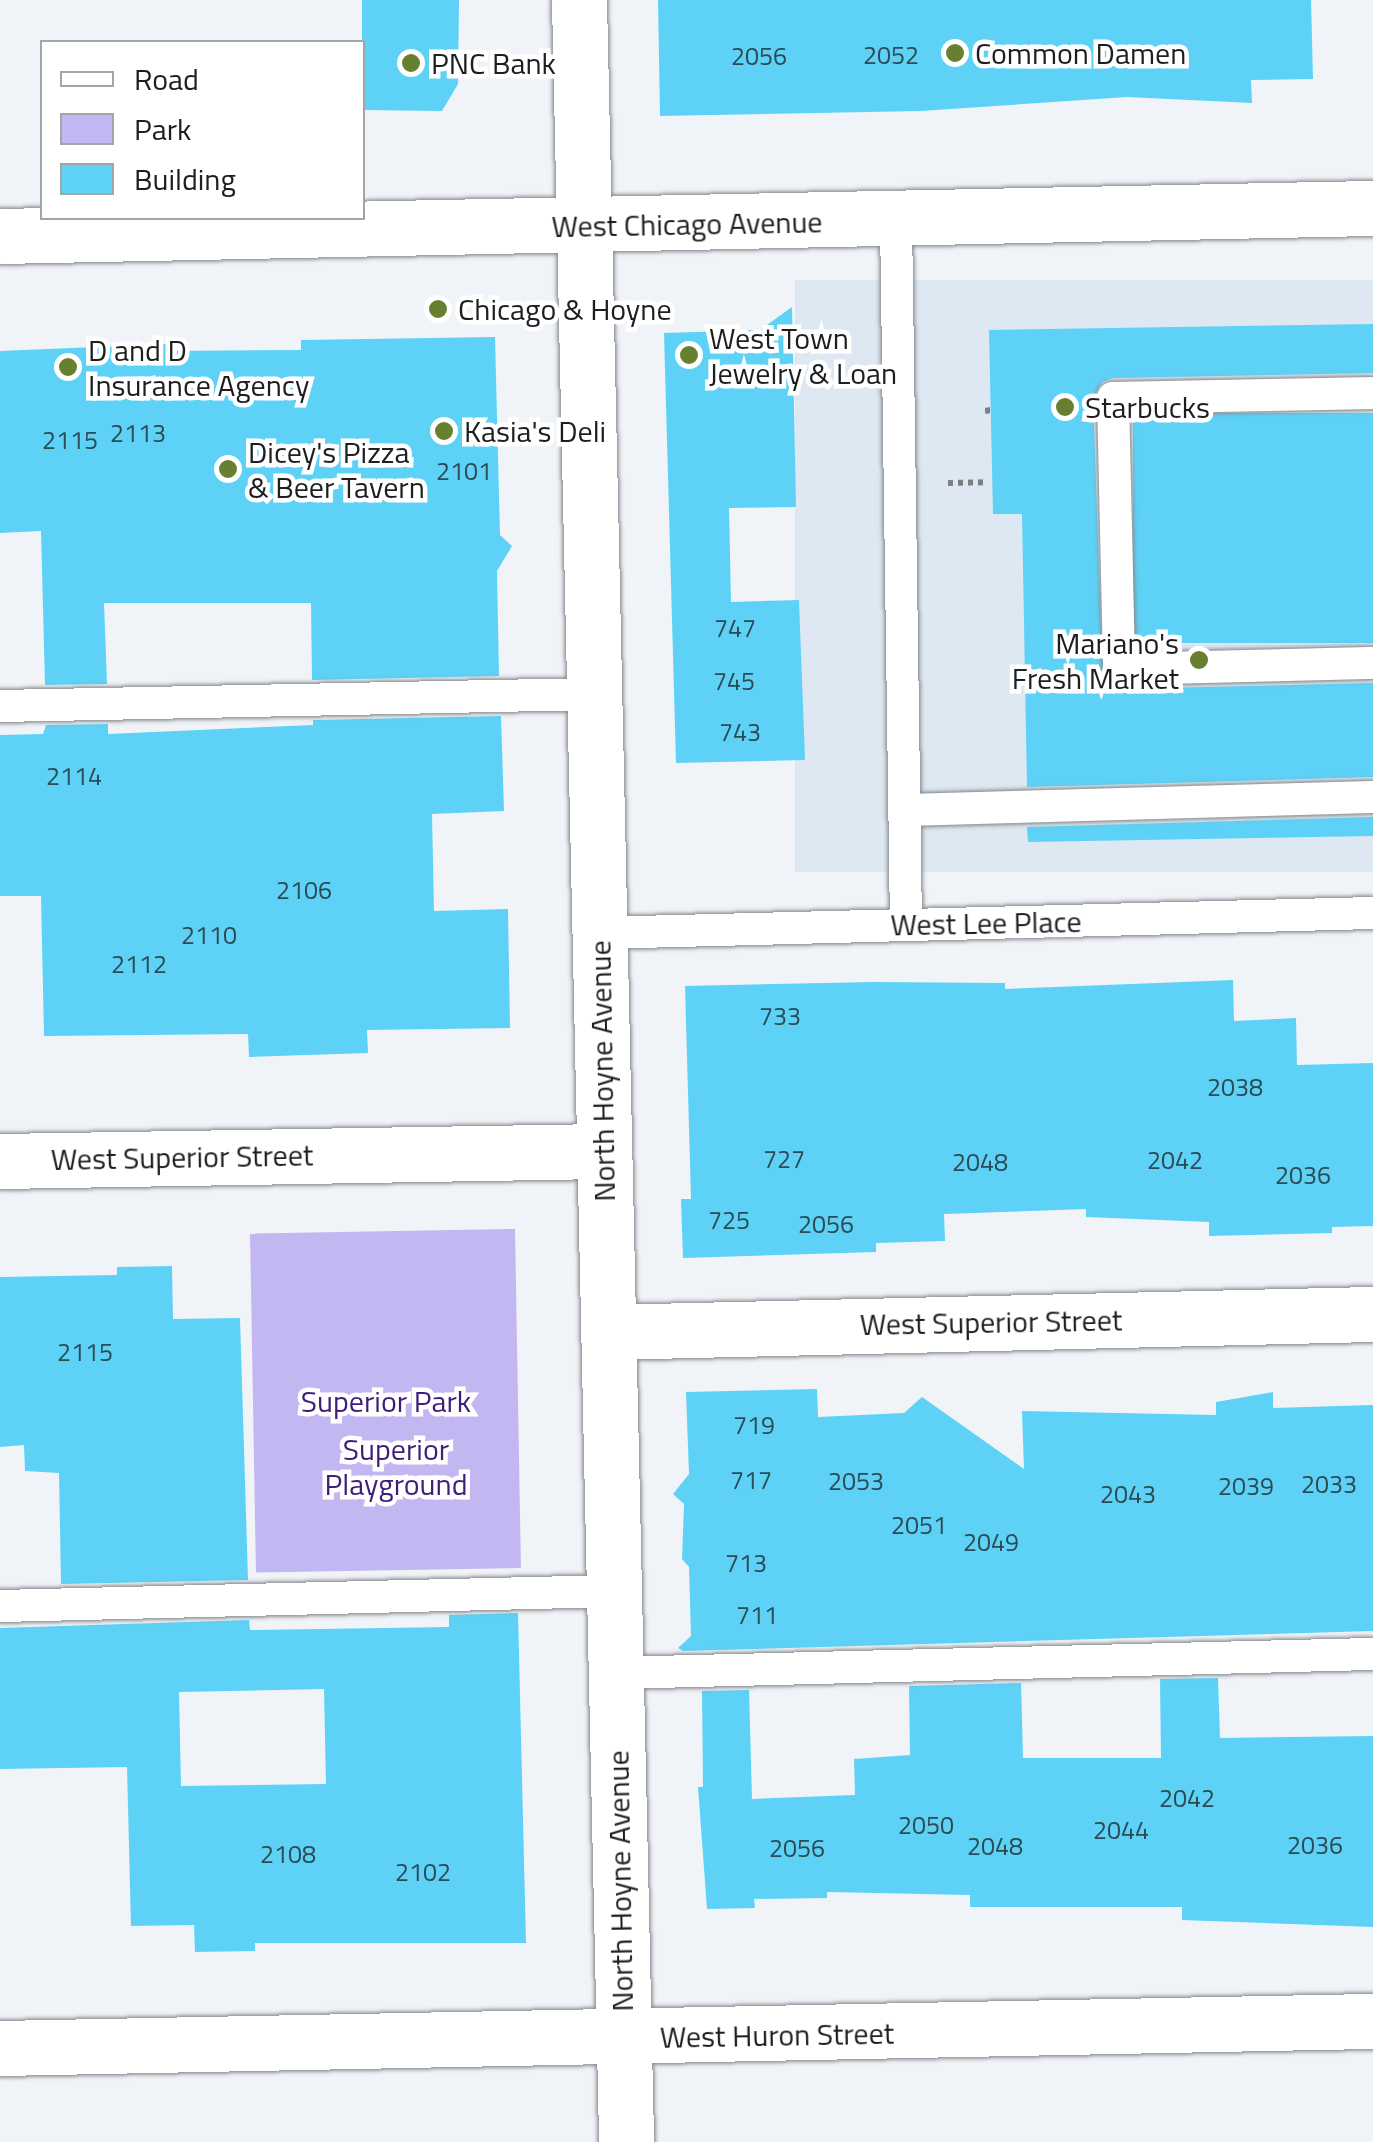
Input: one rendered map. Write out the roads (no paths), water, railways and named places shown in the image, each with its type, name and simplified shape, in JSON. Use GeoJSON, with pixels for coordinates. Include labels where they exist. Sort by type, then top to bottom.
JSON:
{"type":"FeatureCollection","features":[{"type":"Feature","properties":{"kind":"street","name":"North Hoyne Avenue"},"geometry":{"type":"LineString","coordinates":[[579,0],[626,2142]]}},
{"type":"Feature","properties":{"kind":"street","name":"West Chicago Avenue"},"geometry":{"type":"LineString","coordinates":[[0,236],[1373,208]]}},
{"type":"Feature","properties":{"kind":"street","name":"West Superior Street"},"geometry":{"type":"LineString","coordinates":[[0,1160],[604,1151]]}},
{"type":"Feature","properties":{"kind":"street","name":"West Superior Street"},"geometry":{"type":"LineString","coordinates":[[608,1332],[1373,1314]]}},
{"type":"Feature","properties":{"kind":"street","name":"West Huron Street"},"geometry":{"type":"LineString","coordinates":[[0,2048],[1373,2022]]}},
{"type":"Feature","properties":{"kind":"lane"},"geometry":{"type":"LineString","coordinates":[[896,220],[906,924]]}},
{"type":"Feature","properties":{"kind":"lane"},"geometry":{"type":"LineString","coordinates":[[1373,392],[1113,398],[1118,668],[1373,663]]}},
{"type":"Feature","properties":{"kind":"lane"},"geometry":{"type":"LineString","coordinates":[[0,706],[594,694]]}},
{"type":"Feature","properties":{"kind":"lane"},"geometry":{"type":"LineString","coordinates":[[904,810],[1373,798]]}},
{"type":"Feature","properties":{"kind":"lane","name":"West Lee Place"},"geometry":{"type":"LineString","coordinates":[[599,932],[1373,913]]}},
{"type":"Feature","properties":{"kind":"lane"},"geometry":{"type":"LineString","coordinates":[[0,1606],[613,1591]]}},
{"type":"Feature","properties":{"kind":"lane"},"geometry":{"type":"LineString","coordinates":[[616,1672],[1373,1654]]}},
{"type":"Feature","properties":{"kind":"place","name":"Common Damen"},"geometry":{"type":"Point","coordinates":[955,53]}},
{"type":"Feature","properties":{"kind":"place","name":"PNC Bank"},"geometry":{"type":"Point","coordinates":[411,63]}},
{"type":"Feature","properties":{"kind":"place","name":"Chicago & Hoyne"},"geometry":{"type":"Point","coordinates":[438,309]}},
{"type":"Feature","properties":{"kind":"place","name":"West Town Jewelry & Loan"},"geometry":{"type":"Point","coordinates":[689,355]}},
{"type":"Feature","properties":{"kind":"place","name":"D and D Insurance Agency"},"geometry":{"type":"Point","coordinates":[68,367]}},
{"type":"Feature","properties":{"kind":"place","name":"Starbucks"},"geometry":{"type":"Point","coordinates":[1065,407]}},
{"type":"Feature","properties":{"kind":"place","name":"Kasia's Deli"},"geometry":{"type":"Point","coordinates":[444,431]}},
{"type":"Feature","properties":{"kind":"place","name":"Dicey's Pizza & Beer Tavern"},"geometry":{"type":"Point","coordinates":[228,469]}},
{"type":"Feature","properties":{"kind":"place","name":"Mariano's Fresh Market"},"geometry":{"type":"Point","coordinates":[1199,660]}},
{"type":"Feature","properties":{"kind":"park label","name":"Superior Park"},"geometry":{"type":"Point","coordinates":[386,1401]}},
{"type":"Feature","properties":{"kind":"park label","name":"Superior Playground"},"geometry":{"type":"Point","coordinates":[396,1466]}}]}
